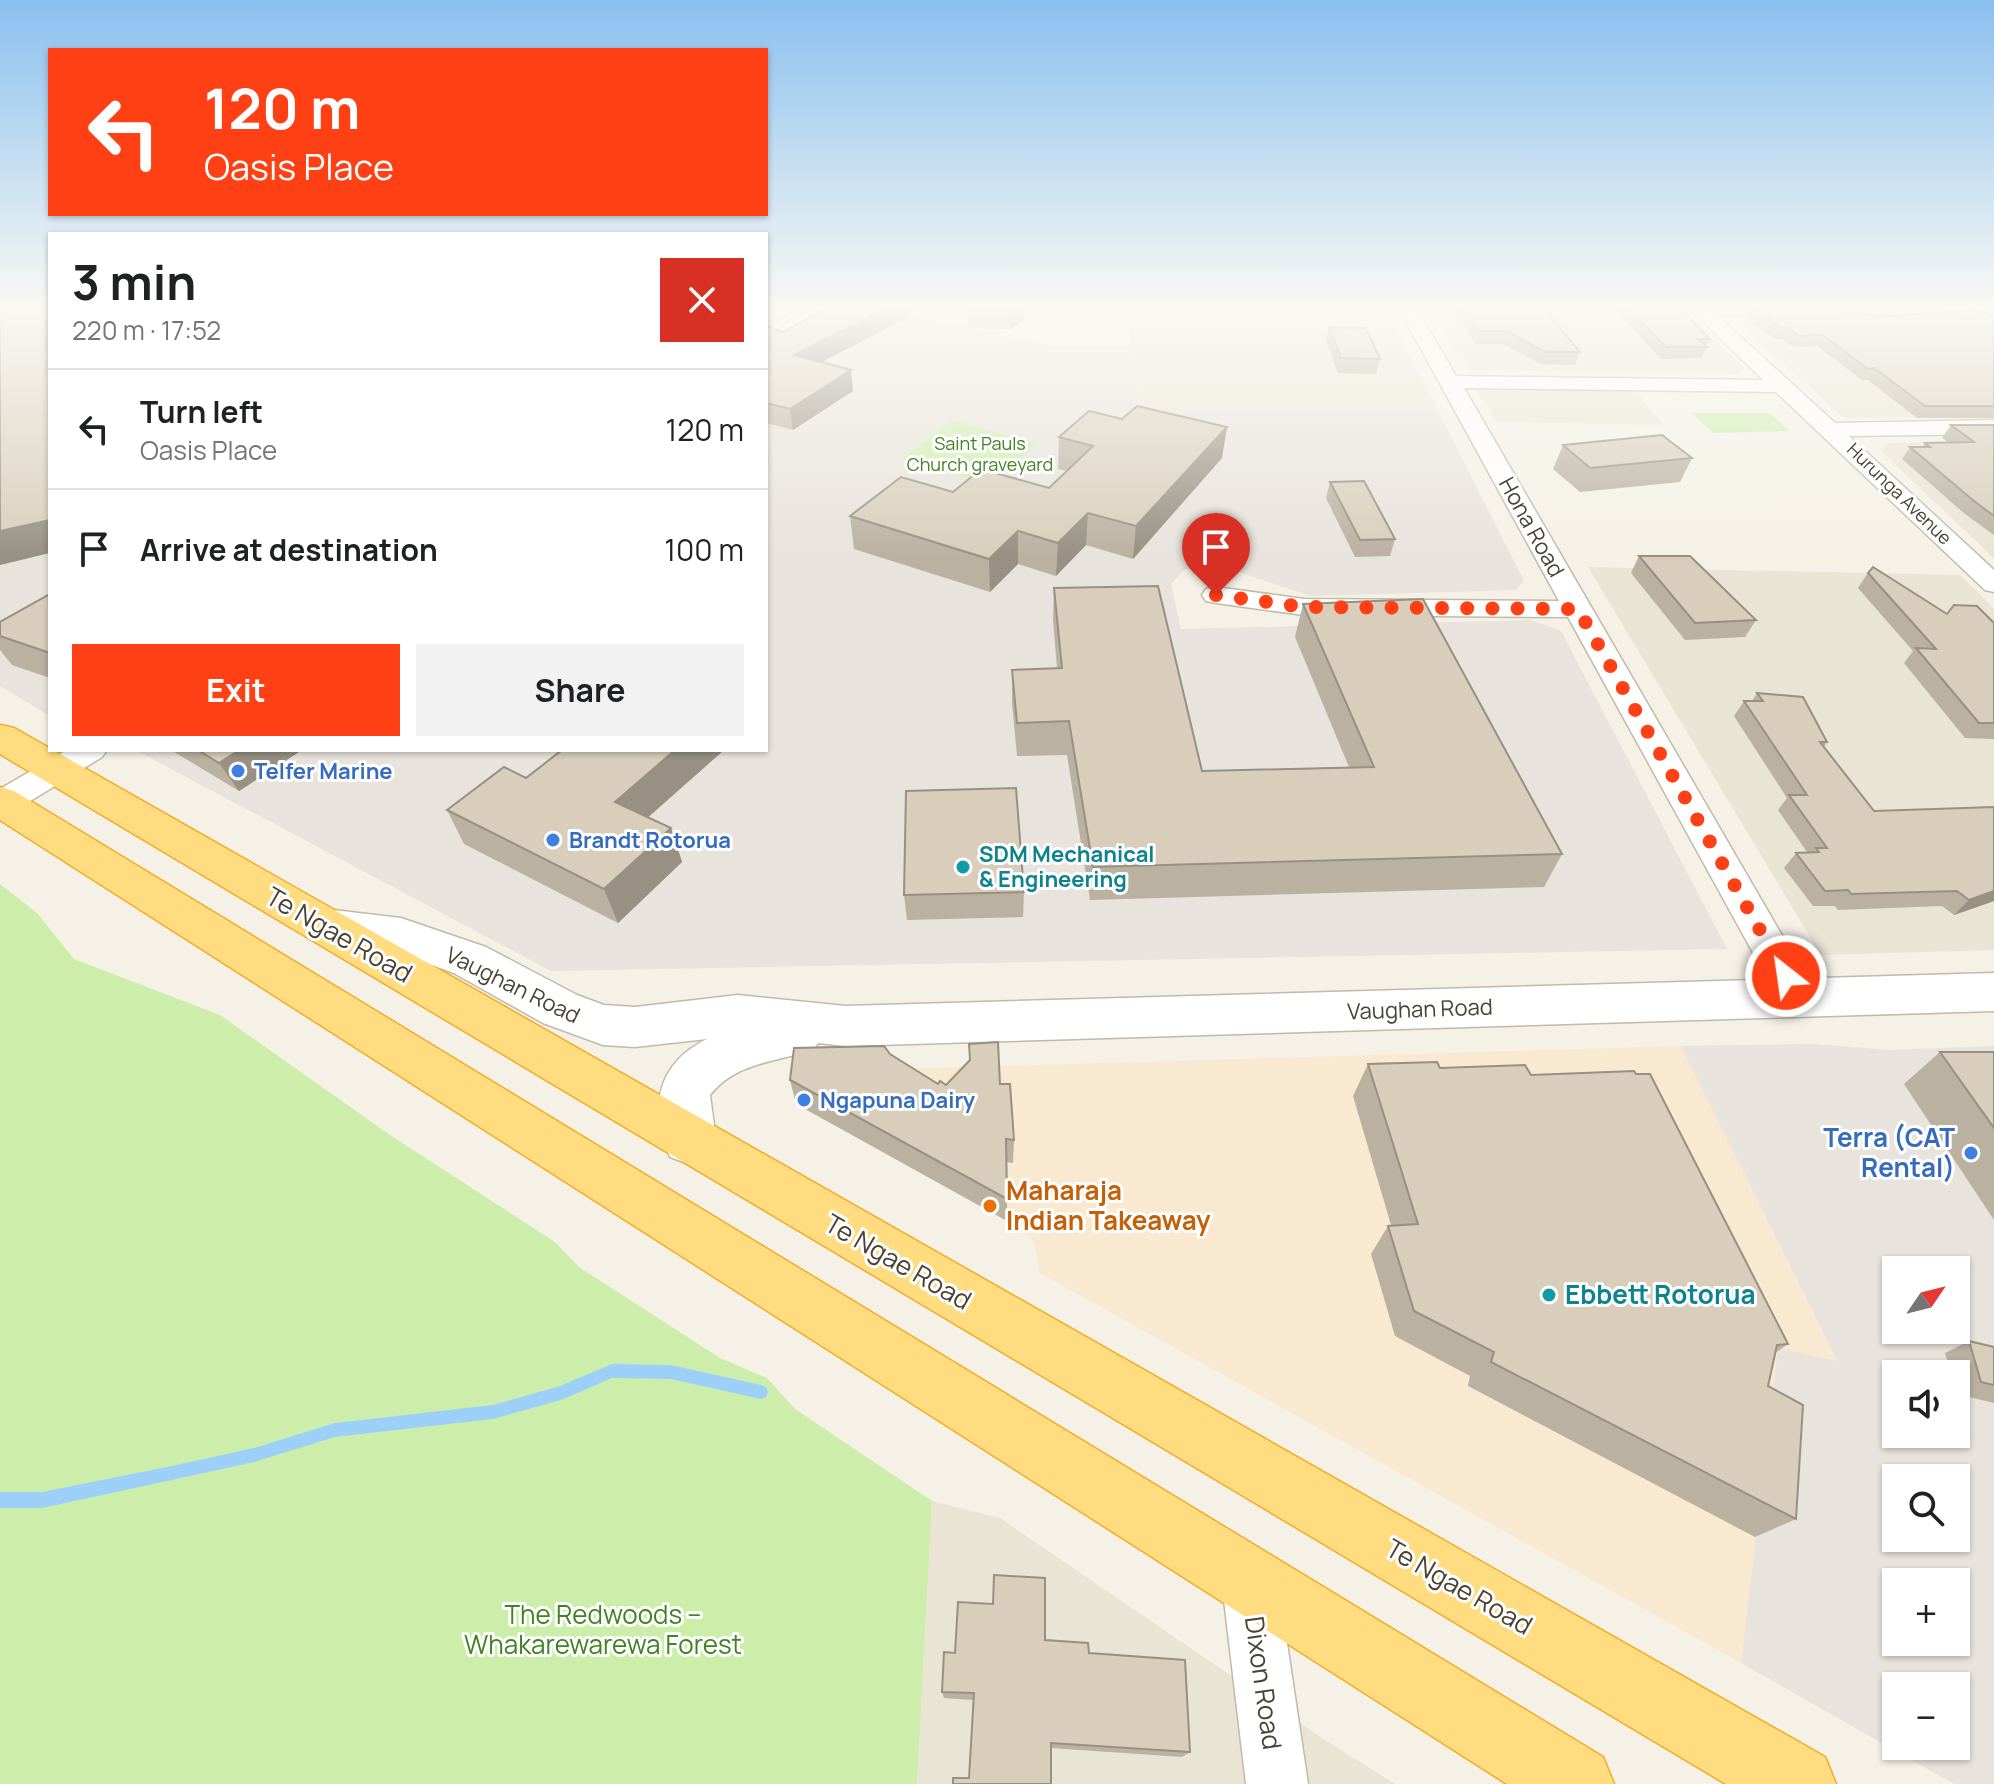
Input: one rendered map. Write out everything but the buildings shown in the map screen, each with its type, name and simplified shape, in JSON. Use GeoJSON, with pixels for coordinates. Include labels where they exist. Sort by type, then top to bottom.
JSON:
{"type":"FeatureCollection","features":[{"type":"Feature","properties":{"kind":"highway","name":"Te Ngae Road"},"geometry":{"type":"LineString","coordinates":[[0,737],[48,752]]}},
{"type":"Feature","properties":{"kind":"highway","name":"Te Ngae Road"},"geometry":{"type":"LineString","coordinates":[[48,752],[74,760],[325,926],[1798,1784]]}},
{"type":"Feature","properties":{"kind":"highway"},"geometry":{"type":"LineString","coordinates":[[1,802],[1576,1784]]}},
{"type":"Feature","properties":{"kind":"street","name":"Hona Road"},"geometry":{"type":"LineString","coordinates":[[1455,390],[1798,998]]}},
{"type":"Feature","properties":{"kind":"street","name":"Hurunga Avenue"},"geometry":{"type":"LineString","coordinates":[[1787,390],[1833,430],[1994,584]]}},
{"type":"Feature","properties":{"kind":"street"},"geometry":{"type":"LineString","coordinates":[[1833,430],[1994,427]]}},
{"type":"Feature","properties":{"kind":"street"},"geometry":{"type":"LineString","coordinates":[[1216,595],[1304,607],[1578,609]]}},
{"type":"Feature","properties":{"kind":"street"},"geometry":{"type":"LineString","coordinates":[[1,802],[74,760]]}},
{"type":"Feature","properties":{"kind":"street","name":"Vaughan Road"},"geometry":{"type":"LineString","coordinates":[[325,926],[415,940],[470,960],[570,1014],[603,1025],[635,1027],[738,1015],[846,1026],[1994,992]]}},
{"type":"Feature","properties":{"kind":"street","name":"Vaughan Road"},"geometry":{"type":"LineString","coordinates":[[689,1140],[684,1090],[706,1063],[742,1045],[846,1026]]}},
{"type":"Feature","properties":{"kind":"street","name":"Dixon Road"},"geometry":{"type":"LineString","coordinates":[[1250,1583],[1277,1784]]}},
{"type":"Feature","properties":{"kind":"shaded area"},"geometry":{"type":"Polygon","coordinates":[[[768,390],[1137,390],[1140,411],[1438,411],[1524,581],[1516,590],[1311,596],[1227,568],[1185,569],[1171,584],[1181,629],[1531,620],[1561,631],[1727,949],[551,971],[141,753],[768,752],[768,390]]]}},
{"type":"Feature","properties":{"kind":"shaded area"},"geometry":{"type":"Polygon","coordinates":[[[1137,390],[1427,390],[1438,411],[1140,411],[1137,390]]]}},
{"type":"Feature","properties":{"kind":"shaded area"},"geometry":{"type":"Polygon","coordinates":[[[1477,390],[1635,391],[1663,425],[1497,422],[1477,390]]]}},
{"type":"Feature","properties":{"kind":"shaded area"},"geometry":{"type":"Polygon","coordinates":[[[1813,390],[1929,390],[1994,416],[1844,418],[1813,390]]]}},
{"type":"Feature","properties":{"kind":"shaded area"},"geometry":{"type":"Polygon","coordinates":[[[48,435],[48,715],[0,686],[0,446],[48,435]]]}},
{"type":"Feature","properties":{"kind":"shaded area"},"geometry":{"type":"Polygon","coordinates":[[[1994,441],[1994,558],[1881,451],[1888,443],[1994,441]]]}},
{"type":"Feature","properties":{"kind":"shaded area"},"geometry":{"type":"Polygon","coordinates":[[[1588,567],[1960,575],[1994,608],[1994,950],[1821,955],[1588,567]]]}},
{"type":"Feature","properties":{"kind":"shaded area"},"geometry":{"type":"Polygon","coordinates":[[[1814,1044],[1889,1050],[1994,1046],[1994,1784],[1954,1784],[1912,1760],[1970,1760],[1970,1672],[1882,1672],[1882,1743],[1741,1663],[1778,1348],[1837,1361],[1681,1046],[1814,1044]]]}},
{"type":"Feature","properties":{"kind":"shaded area"},"geometry":{"type":"Polygon","coordinates":[[[1681,1046],[1837,1362],[1778,1349],[1741,1663],[1040,1273],[1034,1241],[1007,1221],[796,1104],[800,1072],[1681,1046]]]}},
{"type":"Feature","properties":{"kind":"shaded area"},"geometry":{"type":"Polygon","coordinates":[[[932,1501],[1000,1518],[1322,1738],[1395,1784],[917,1784],[932,1501]]]}},
{"type":"Feature","properties":{"kind":"green space"},"geometry":{"type":"Polygon","coordinates":[[[1692,413],[1770,413],[1789,431],[1713,433],[1692,413]]]}},
{"type":"Feature","properties":{"kind":"green space","name":"Saint Pauls Church graveyard"},"geometry":{"type":"Polygon","coordinates":[[[952,420],[1038,443],[990,484],[901,459],[952,420]]]}},
{"type":"Feature","properties":{"kind":"green space","name":"The Redwoods – Whakarewarewa Forest"},"geometry":{"type":"Polygon","coordinates":[[[0,884],[37,913],[74,959],[220,1015],[390,1135],[555,1242],[579,1267],[720,1358],[767,1378],[795,1409],[932,1501],[917,1784],[0,1784],[0,884]]]}},
{"type":"Feature","properties":{"kind":"waterway"},"geometry":{"type":"LineString","coordinates":[[0,1500],[42,1500],[172,1473],[254,1455],[335,1430],[493,1412],[561,1393],[612,1371],[671,1372],[761,1392]]}},
{"type":"Feature","properties":{"kind":"place","name":"Telfer Marine"},"geometry":{"type":"Point","coordinates":[238,771]}},
{"type":"Feature","properties":{"kind":"place","name":"Brandt Rotorua"},"geometry":{"type":"Point","coordinates":[553,840]}},
{"type":"Feature","properties":{"kind":"place","name":"SDM Mechanical & Engineering"},"geometry":{"type":"Point","coordinates":[963,867]}},
{"type":"Feature","properties":{"kind":"place","name":"Ngapuna Dairy"},"geometry":{"type":"Point","coordinates":[804,1100]}},
{"type":"Feature","properties":{"kind":"place","name":"Terra (CAT Rental)"},"geometry":{"type":"Point","coordinates":[1971,1153]}},
{"type":"Feature","properties":{"kind":"place","name":"Maharaja Indian Takeaway"},"geometry":{"type":"Point","coordinates":[990,1206]}},
{"type":"Feature","properties":{"kind":"place","name":"Ebbett Rotorua"},"geometry":{"type":"Point","coordinates":[1549,1295]}},
{"type":"Feature","properties":{"kind":"route"},"geometry":{"type":"LineString","coordinates":[[1216,595],[1304,607],[1578,609],[1786,976]]}}]}
